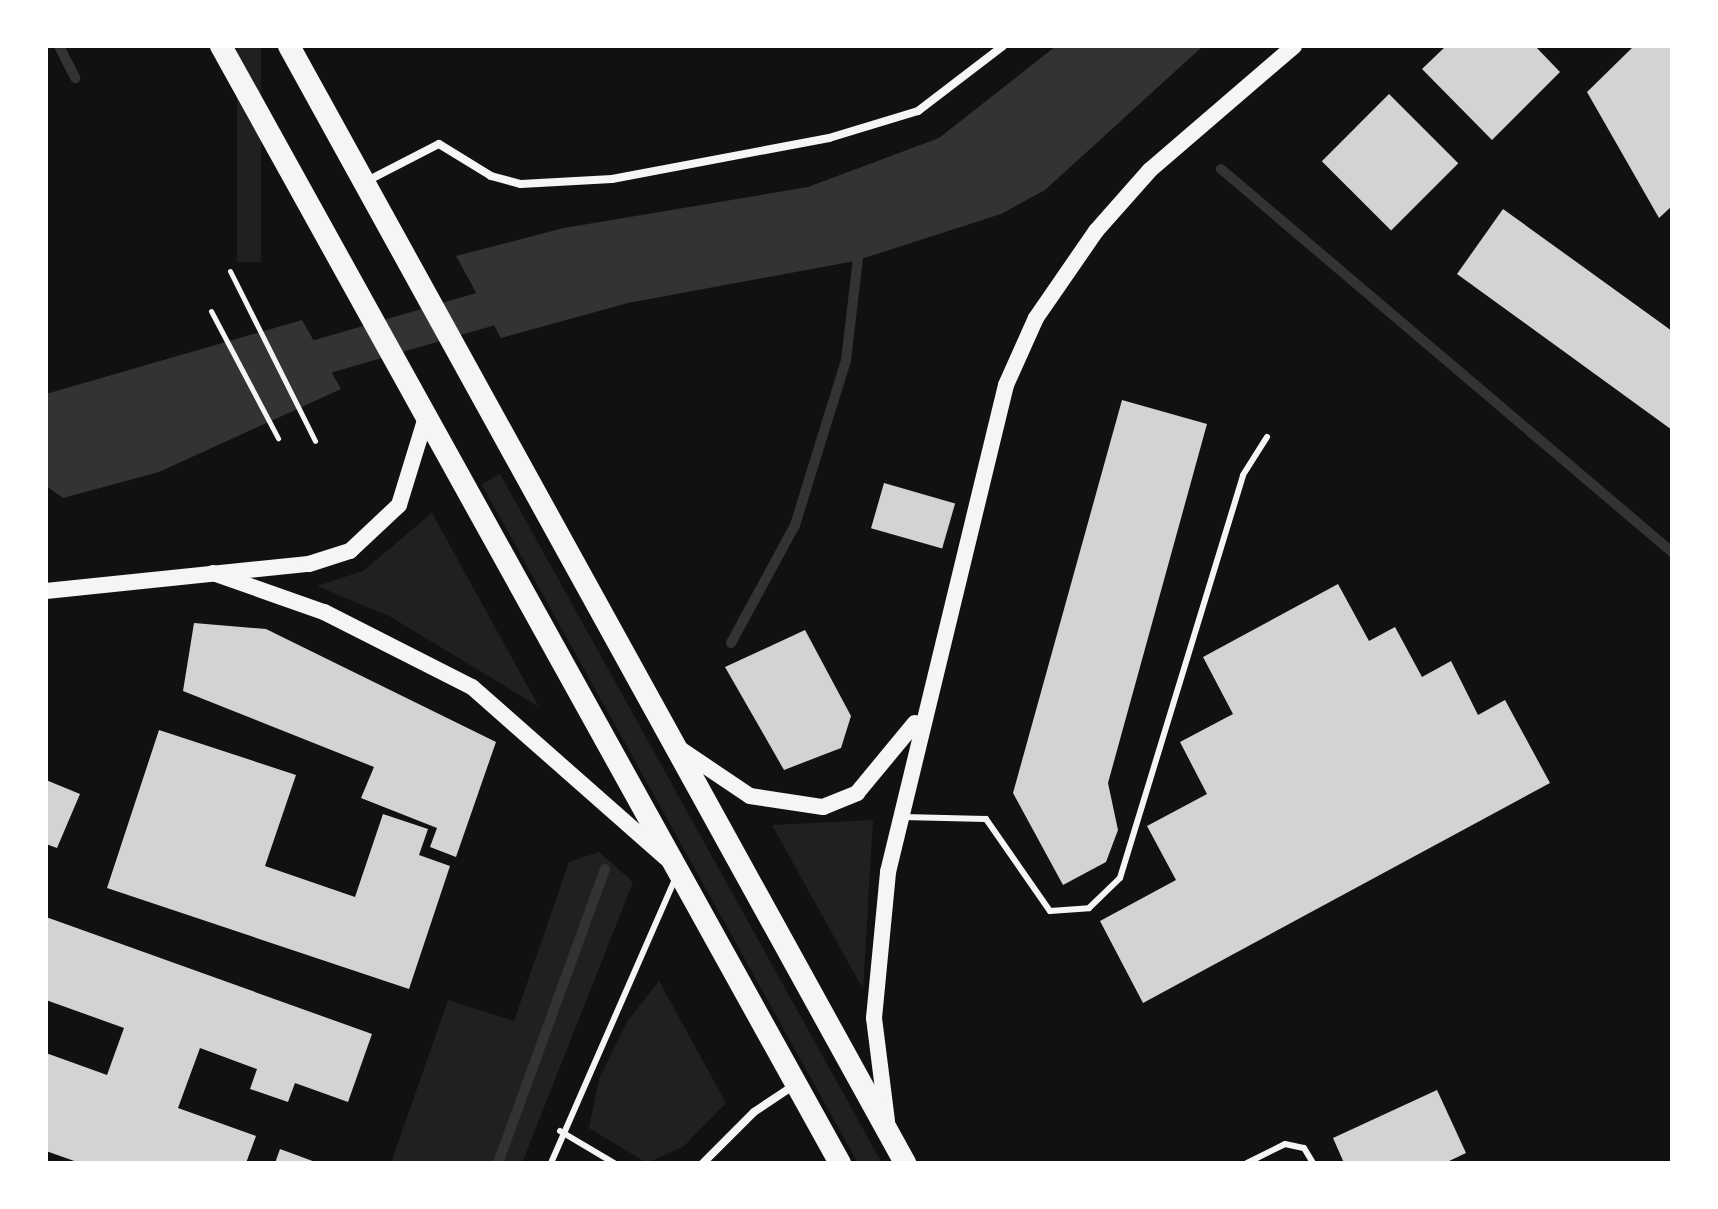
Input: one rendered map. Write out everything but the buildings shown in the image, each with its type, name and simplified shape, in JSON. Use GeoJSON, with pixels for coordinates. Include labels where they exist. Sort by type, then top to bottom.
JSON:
{"type":"FeatureCollection","features":[{"type":"Feature","properties":{"kind":"highway"},"geometry":{"type":"LineString","coordinates":[[221,46],[427,412],[840,1163]]}},
{"type":"Feature","properties":{"kind":"highway"},"geometry":{"type":"LineString","coordinates":[[289,46],[905,1163]]}},
{"type":"Feature","properties":{"kind":"main road"},"geometry":{"type":"LineString","coordinates":[[890,1135],[874,1018],[900,817],[923,707],[992,422],[1036,318],[1081,250],[1150,170],[1294,46]]}},
{"type":"Feature","properties":{"kind":"main road"},"geometry":{"type":"LineString","coordinates":[[46,591],[309,564],[350,551],[378,530],[412,475],[427,412]]}},
{"type":"Feature","properties":{"kind":"main road"},"geometry":{"type":"LineString","coordinates":[[213,573],[324,612],[472,687],[679,870]]}},
{"type":"Feature","properties":{"kind":"main road"},"geometry":{"type":"LineString","coordinates":[[674,744],[750,796],[823,807],[857,793],[882,769],[923,707]]}},
{"type":"Feature","properties":{"kind":"street"},"geometry":{"type":"LineString","coordinates":[[364,182],[439,144],[491,176],[521,184],[612,179],[815,141],[918,111],[1003,46]]}},
{"type":"Feature","properties":{"kind":"street"},"geometry":{"type":"LineString","coordinates":[[703,1163],[754,1112],[797,1084]]}},
{"type":"Feature","properties":{"kind":"lane"},"geometry":{"type":"LineString","coordinates":[[900,817],[986,819],[1050,911],[1089,908],[1120,878],[1243,475],[1267,437]]}},
{"type":"Feature","properties":{"kind":"lane"},"geometry":{"type":"LineString","coordinates":[[551,1163],[560,1131],[679,870]]}},
{"type":"Feature","properties":{"kind":"lane"},"geometry":{"type":"LineString","coordinates":[[560,1131],[614,1163]]}},
{"type":"Feature","properties":{"kind":"lane"},"geometry":{"type":"LineString","coordinates":[[1247,1163],[1285,1144],[1304,1148],[1313,1163]]}},
{"type":"Feature","properties":{"kind":"path"},"geometry":{"type":"LineString","coordinates":[[230,271],[315,441]]}},
{"type":"Feature","properties":{"kind":"path"},"geometry":{"type":"LineString","coordinates":[[211,311],[278,438]]}},
{"type":"Feature","properties":{"kind":"shaded area"},"geometry":{"type":"Polygon","coordinates":[[[237,46],[261,46],[261,262],[237,262],[237,46]]]}},
{"type":"Feature","properties":{"kind":"shaded area"},"geometry":{"type":"Polygon","coordinates":[[[1056,46],[1203,46],[1045,190],[1001,214],[855,261],[628,303],[501,338],[456,256],[564,228],[808,187],[939,138],[1056,46]]]}},
{"type":"Feature","properties":{"kind":"shaded area"},"geometry":{"type":"Polygon","coordinates":[[[302,320],[341,389],[159,472],[63,498],[46,486],[46,394],[302,320]]]}},
{"type":"Feature","properties":{"kind":"shaded area"},"geometry":{"type":"Polygon","coordinates":[[[500,474],[882,1163],[858,1163],[482,484],[500,474]]]}},
{"type":"Feature","properties":{"kind":"shaded area"},"geometry":{"type":"Polygon","coordinates":[[[432,513],[539,707],[391,617],[317,586],[363,571],[432,513]]]}},
{"type":"Feature","properties":{"kind":"shaded area"},"geometry":{"type":"Polygon","coordinates":[[[873,820],[863,989],[772,825],[873,820]]]}},
{"type":"Feature","properties":{"kind":"shaded area"},"geometry":{"type":"Polygon","coordinates":[[[599,852],[633,882],[522,1163],[391,1163],[448,1000],[514,1021],[569,862],[599,852]]]}},
{"type":"Feature","properties":{"kind":"shaded area"},"geometry":{"type":"Polygon","coordinates":[[[659,981],[726,1103],[683,1147],[647,1163],[589,1128],[599,1079],[627,1022],[659,981]]]}},
{"type":"Feature","properties":{"kind":"waterway"},"geometry":{"type":"LineString","coordinates":[[59,46],[75,78]]}},
{"type":"Feature","properties":{"kind":"waterway"},"geometry":{"type":"LineString","coordinates":[[1221,169],[1672,552]]}},
{"type":"Feature","properties":{"kind":"waterway"},"geometry":{"type":"LineString","coordinates":[[731,643],[795,525],[846,360],[859,250]]}},
{"type":"Feature","properties":{"kind":"waterway"},"geometry":{"type":"LineString","coordinates":[[276,370],[530,296]]}},
{"type":"Feature","properties":{"kind":"waterway"},"geometry":{"type":"LineString","coordinates":[[498,1163],[605,869]]}}]}
